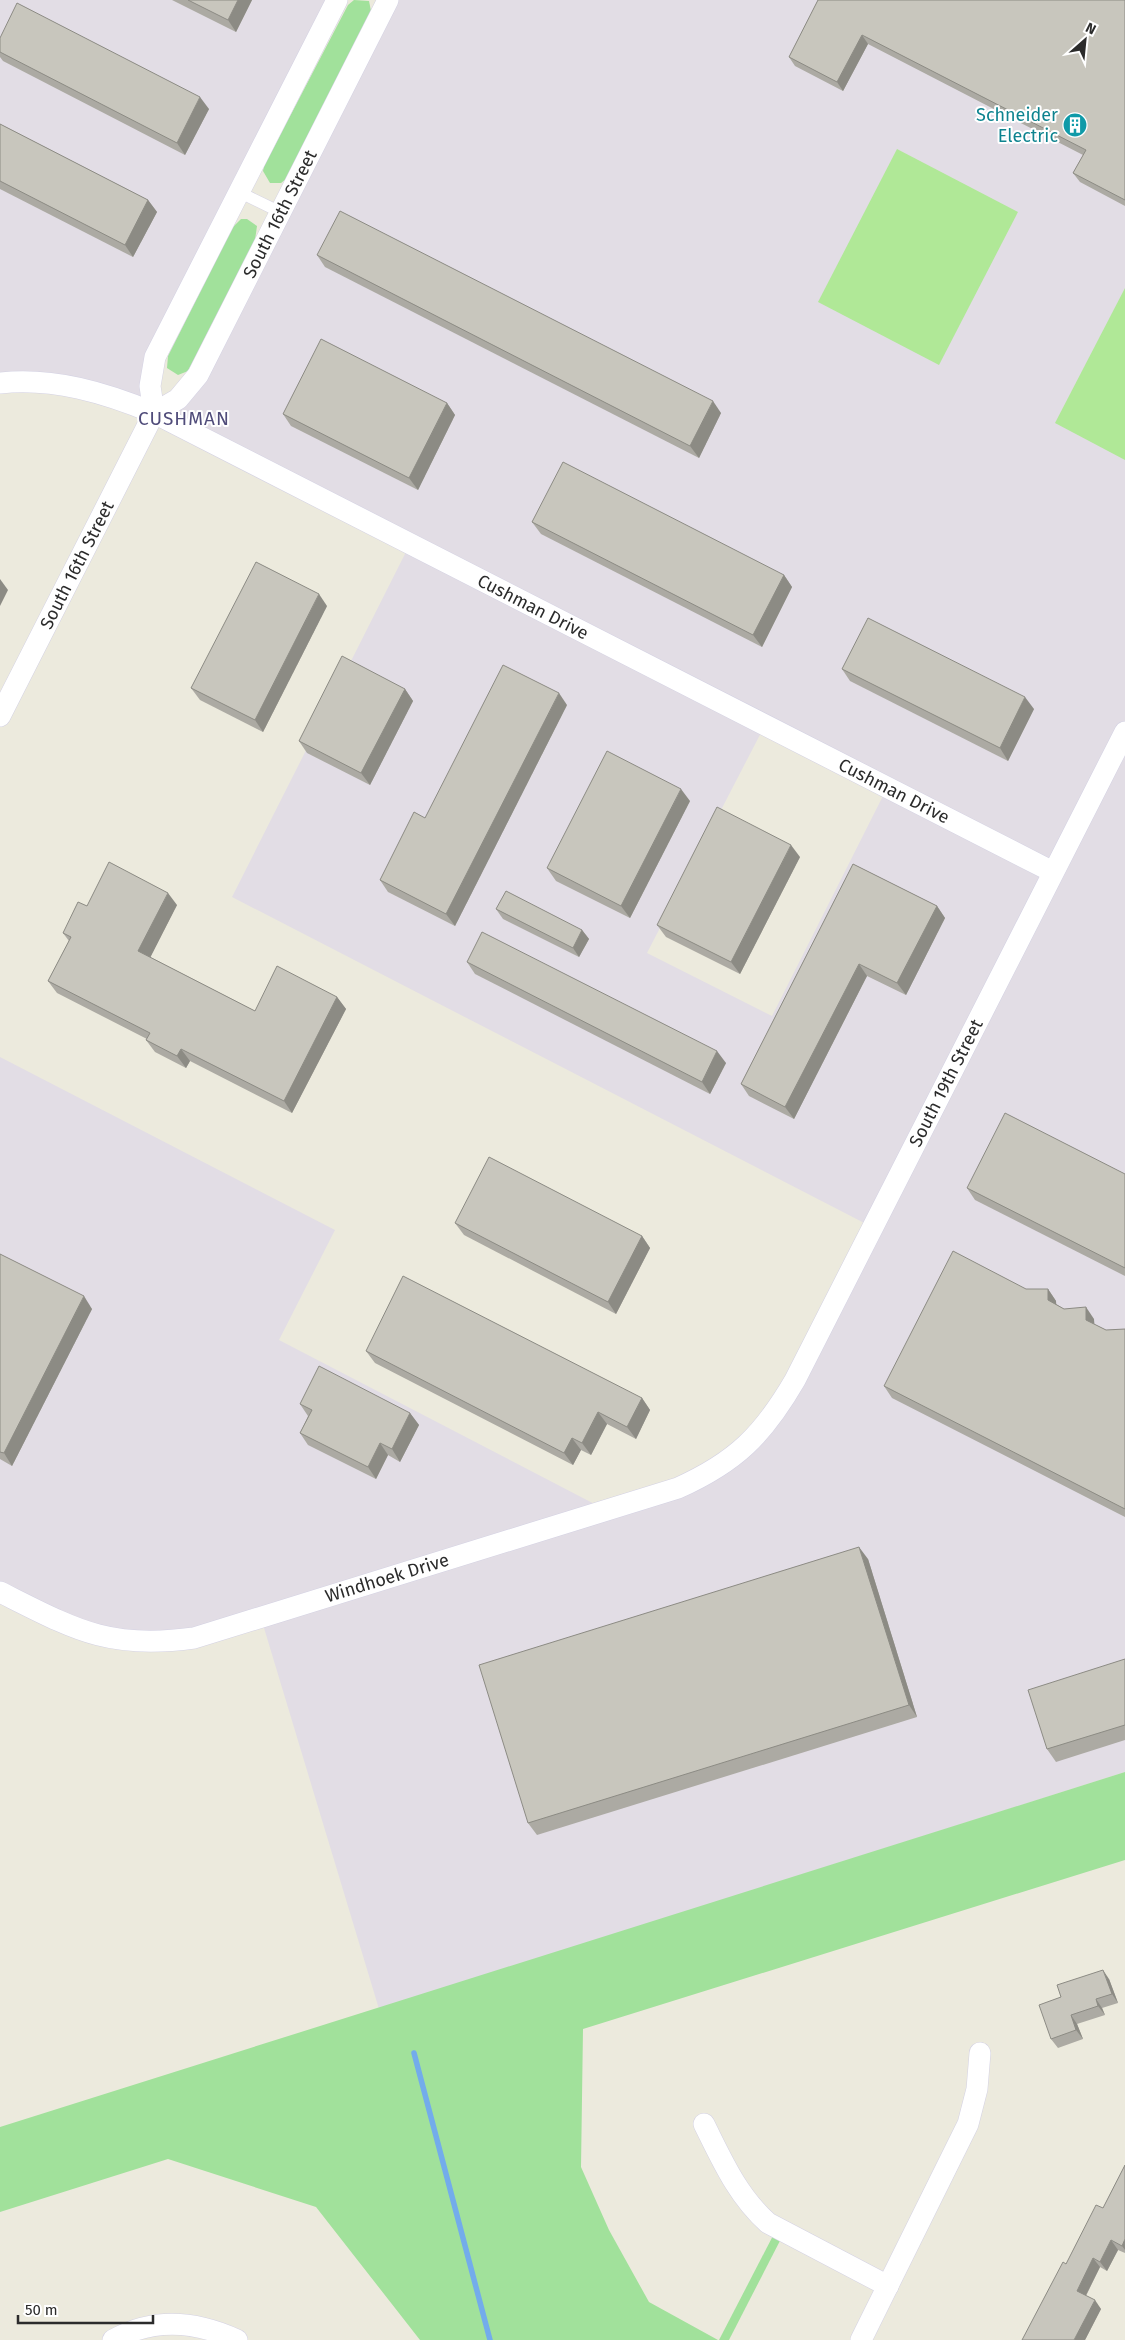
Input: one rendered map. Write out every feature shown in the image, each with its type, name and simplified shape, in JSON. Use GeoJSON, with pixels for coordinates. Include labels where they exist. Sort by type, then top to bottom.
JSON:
{"type":"FeatureCollection","features":[{"type":"Feature","properties":{"kind":"street"},"geometry":{"type":"LineString","coordinates":[[154,414],[150,386],[155,357],[338,0]]}},
{"type":"Feature","properties":{"kind":"street","name":"South 16th Street"},"geometry":{"type":"LineString","coordinates":[[0,716],[154,414],[178,399],[198,375],[388,0]]}},
{"type":"Feature","properties":{"kind":"street","name":"Cushman Drive"},"geometry":{"type":"LineString","coordinates":[[0,383],[50,384],[83,388],[120,398],[1053,872]]}},
{"type":"Feature","properties":{"kind":"street","name":"South 19th Street"},"geometry":{"type":"LineString","coordinates":[[761,1431],[795,1380],[1125,732]]}},
{"type":"Feature","properties":{"kind":"street","name":"Windhoek Drive"},"geometry":{"type":"LineString","coordinates":[[0,1592],[71,1628],[98,1636],[126,1642],[160,1643],[194,1638],[678,1488],[703,1476],[731,1458],[761,1431]]}},
{"type":"Feature","properties":{"kind":"street"},"geometry":{"type":"LineString","coordinates":[[861,2340],[968,2124],[977,2089],[980,2053]]}},
{"type":"Feature","properties":{"kind":"street"},"geometry":{"type":"LineString","coordinates":[[704,2124],[737,2189],[751,2207],[768,2222],[888,2286]]}},
{"type":"Feature","properties":{"kind":"street"},"geometry":{"type":"LineString","coordinates":[[113,2340],[148,2326],[171,2323],[214,2330],[237,2340]]}},
{"type":"Feature","properties":{"kind":"lane"},"geometry":{"type":"LineString","coordinates":[[239,192],[280,212]]}},
{"type":"Feature","properties":{"kind":"shaded area"},"geometry":{"type":"Polygon","coordinates":[[[0,0],[337,0],[155,357],[154,413],[0,383],[0,0]]]}},
{"type":"Feature","properties":{"kind":"shaded area"},"geometry":{"type":"Polygon","coordinates":[[[388,0],[1125,0],[1125,1772],[379,2009],[261,1618],[126,1642],[0,1592],[0,1057],[335,1230],[279,1340],[606,1510],[678,1488],[756,1436],[872,1227],[232,897],[410,544],[154,413],[178,399],[388,0]],[[765,725],[647,953],[772,1016],[887,788],[765,725]]]}},
{"type":"Feature","properties":{"kind":"green space"},"geometry":{"type":"Polygon","coordinates":[[[354,0],[369,1],[371,11],[286,179],[281,183],[270,183],[263,171],[264,166],[348,5],[354,0]]]}},
{"type":"Feature","properties":{"kind":"green space"},"geometry":{"type":"Polygon","coordinates":[[[897,149],[1018,212],[939,365],[818,302],[897,149]]]}},
{"type":"Feature","properties":{"kind":"green space"},"geometry":{"type":"Polygon","coordinates":[[[241,219],[247,219],[257,226],[255,240],[188,371],[178,375],[167,368],[168,356],[232,228],[241,219]]]}},
{"type":"Feature","properties":{"kind":"green space"},"geometry":{"type":"Polygon","coordinates":[[[1125,288],[1125,460],[1055,423],[1125,288]]]}},
{"type":"Feature","properties":{"kind":"green space"},"geometry":{"type":"Polygon","coordinates":[[[1125,1772],[1125,1860],[583,2029],[581,2167],[609,2230],[649,2302],[718,2340],[420,2340],[316,2207],[168,2159],[0,2212],[0,2127],[1125,1772]]]}},
{"type":"Feature","properties":{"kind":"green space"},"geometry":{"type":"Polygon","coordinates":[[[777,2228],[784,2233],[729,2340],[719,2340],[777,2228]]]}},
{"type":"Feature","properties":{"kind":"building"},"geometry":{"type":"Polygon","coordinates":[[[188,0],[238,0],[228,20],[188,0]]]}},
{"type":"Feature","properties":{"kind":"building","name":"Schneider Electric"},"geometry":{"type":"Polygon","coordinates":[[[818,0],[1125,0],[1125,200],[1073,173],[1086,150],[862,35],[837,82],[789,57],[818,0]]]}},
{"type":"Feature","properties":{"kind":"building"},"geometry":{"type":"Polygon","coordinates":[[[17,3],[200,97],[177,143],[0,52],[0,38],[17,3]]]}},
{"type":"Feature","properties":{"kind":"building"},"geometry":{"type":"Polygon","coordinates":[[[0,124],[148,200],[125,245],[0,181],[0,124]]]}},
{"type":"Feature","properties":{"kind":"building"},"geometry":{"type":"Polygon","coordinates":[[[340,211],[713,401],[690,446],[317,255],[340,211]]]}},
{"type":"Feature","properties":{"kind":"building"},"geometry":{"type":"Polygon","coordinates":[[[321,339],[447,403],[409,478],[283,414],[321,339]]]}},
{"type":"Feature","properties":{"kind":"building"},"geometry":{"type":"Polygon","coordinates":[[[563,462],[784,575],[753,635],[532,522],[563,462]]]}},
{"type":"Feature","properties":{"kind":"building"},"geometry":{"type":"Polygon","coordinates":[[[256,562],[319,594],[255,720],[191,688],[256,562]]]}},
{"type":"Feature","properties":{"kind":"building"},"geometry":{"type":"Polygon","coordinates":[[[868,618],[1025,697],[1000,748],[842,669],[868,618]]]}},
{"type":"Feature","properties":{"kind":"building"},"geometry":{"type":"Polygon","coordinates":[[[342,656],[405,689],[361,773],[299,741],[342,656]]]}},
{"type":"Feature","properties":{"kind":"building"},"geometry":{"type":"Polygon","coordinates":[[[503,665],[559,693],[446,914],[380,880],[414,812],[425,818],[503,665]]]}},
{"type":"Feature","properties":{"kind":"building"},"geometry":{"type":"Polygon","coordinates":[[[607,751],[681,789],[621,906],[547,868],[607,751]]]}},
{"type":"Feature","properties":{"kind":"building"},"geometry":{"type":"Polygon","coordinates":[[[717,807],[791,845],[731,962],[657,925],[717,807]]]}},
{"type":"Feature","properties":{"kind":"building"},"geometry":{"type":"Polygon","coordinates":[[[109,862],[168,893],[138,951],[255,1011],[277,966],[337,997],[284,1101],[181,1049],[177,1056],[146,1040],[150,1033],[48,981],[71,937],[63,933],[78,902],[87,906],[109,862]]]}},
{"type":"Feature","properties":{"kind":"building"},"geometry":{"type":"Polygon","coordinates":[[[853,864],[937,906],[897,983],[859,964],[785,1107],[741,1084],[853,864]]]}},
{"type":"Feature","properties":{"kind":"building"},"geometry":{"type":"Polygon","coordinates":[[[506,891],[582,930],[573,948],[496,909],[506,891]]]}},
{"type":"Feature","properties":{"kind":"building"},"geometry":{"type":"Polygon","coordinates":[[[482,932],[717,1051],[702,1082],[467,962],[482,932]]]}},
{"type":"Feature","properties":{"kind":"building"},"geometry":{"type":"Polygon","coordinates":[[[1005,1113],[1125,1174],[1125,1268],[967,1188],[1005,1113]]]}},
{"type":"Feature","properties":{"kind":"building"},"geometry":{"type":"Polygon","coordinates":[[[489,1157],[642,1236],[608,1302],[455,1223],[489,1157]]]}},
{"type":"Feature","properties":{"kind":"building"},"geometry":{"type":"Polygon","coordinates":[[[953,1251],[1026,1289],[1048,1289],[1048,1300],[1064,1309],[1086,1307],[1086,1320],[1106,1330],[1125,1329],[1125,1509],[884,1386],[953,1251]]]}},
{"type":"Feature","properties":{"kind":"building"},"geometry":{"type":"Polygon","coordinates":[[[0,1254],[84,1296],[4,1453],[0,1452],[0,1254]]]}},
{"type":"Feature","properties":{"kind":"building"},"geometry":{"type":"Polygon","coordinates":[[[403,1276],[642,1398],[627,1427],[598,1412],[582,1443],[572,1438],[564,1453],[366,1351],[403,1276]]]}},
{"type":"Feature","properties":{"kind":"building"},"geometry":{"type":"Polygon","coordinates":[[[319,1366],[410,1413],[392,1449],[380,1443],[368,1467],[300,1433],[312,1410],[300,1404],[319,1366]]]}},
{"type":"Feature","properties":{"kind":"building"},"geometry":{"type":"Polygon","coordinates":[[[859,1547],[909,1705],[528,1823],[479,1665],[859,1547]]]}},
{"type":"Feature","properties":{"kind":"building"},"geometry":{"type":"Polygon","coordinates":[[[1125,1659],[1125,1725],[1047,1749],[1028,1690],[1125,1659]]]}},
{"type":"Feature","properties":{"kind":"building"},"geometry":{"type":"Polygon","coordinates":[[[1103,1970],[1112,1994],[1096,1999],[1098,2006],[1071,2015],[1076,2030],[1051,2039],[1039,2005],[1061,1997],[1057,1985],[1103,1970]]]}},
{"type":"Feature","properties":{"kind":"building"},"geometry":{"type":"Polygon","coordinates":[[[1125,2165],[1125,2239],[1122,2246],[1111,2240],[1100,2262],[1093,2258],[1077,2291],[1095,2300],[1074,2340],[1022,2340],[1063,2262],[1066,2264],[1096,2205],[1103,2208],[1125,2165]]]}},
{"type":"Feature","properties":{"kind":"waterway"},"geometry":{"type":"LineString","coordinates":[[414,2053],[490,2340]]}},
{"type":"Feature","properties":{"kind":"place","name":"Schneider Electric"},"geometry":{"type":"Point","coordinates":[1075,125]}},
{"type":"Feature","properties":{"kind":"district","name":"CUSHMAN"},"geometry":{"type":"Point","coordinates":[184,418]}}]}
